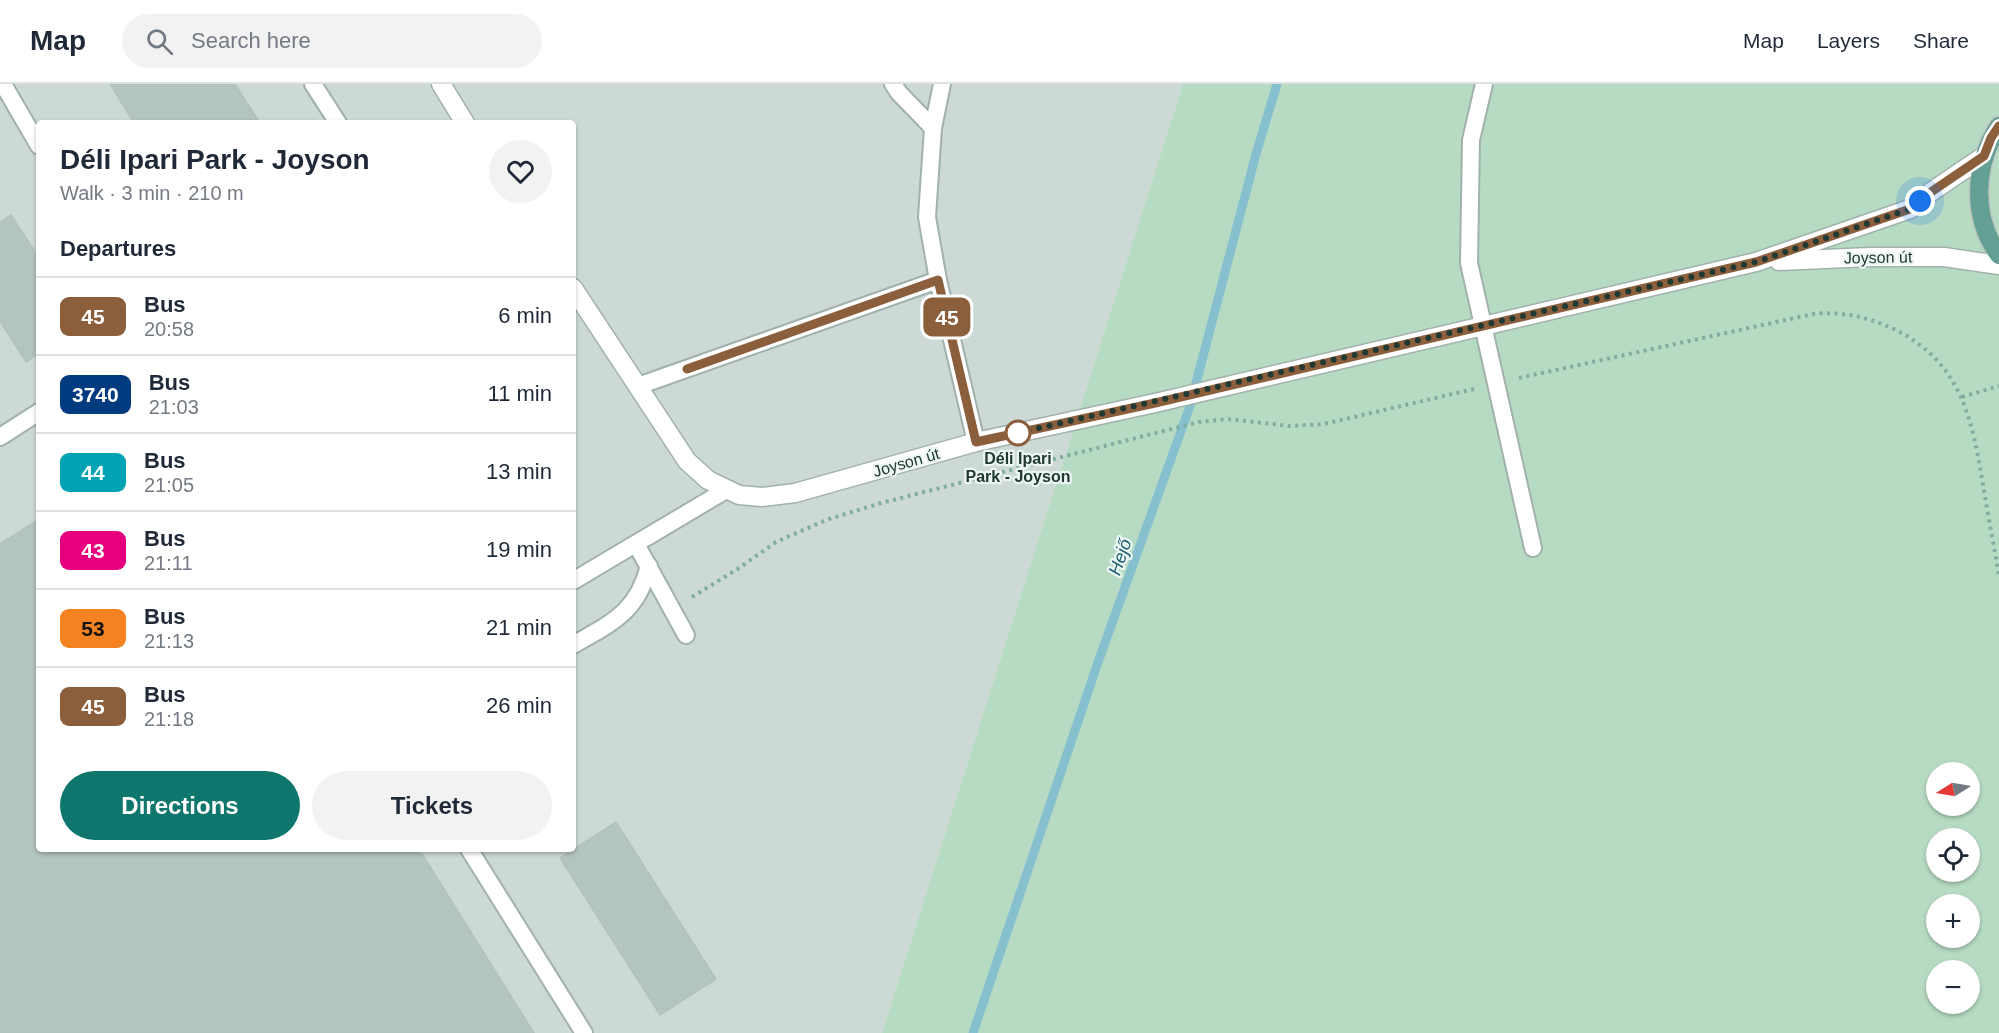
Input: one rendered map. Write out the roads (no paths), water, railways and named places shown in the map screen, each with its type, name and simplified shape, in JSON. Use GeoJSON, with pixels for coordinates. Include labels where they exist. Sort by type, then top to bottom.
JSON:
{"type":"FeatureCollection","features":[{"type":"Feature","properties":{"kind":"main road"},"geometry":{"type":"LineString","coordinates":[[1999,126],[1984,156],[1979,179],[1979,202],[1984,225],[1999,255]]}},
{"type":"Feature","properties":{"kind":"street"},"geometry":{"type":"LineString","coordinates":[[441,84],[463,120]]}},
{"type":"Feature","properties":{"kind":"street","name":"Joyson út"},"geometry":{"type":"LineString","coordinates":[[576,293],[687,461],[701,475],[726,490],[750,497],[795,493],[976,442],[1155,403],[1756,262],[1910,209],[1984,156]]}},
{"type":"Feature","properties":{"kind":"street","name":"Joyson út"},"geometry":{"type":"LineString","coordinates":[[1756,262],[1944,256],[1999,265]]}},
{"type":"Feature","properties":{"kind":"lane"},"geometry":{"type":"LineString","coordinates":[[3,84],[36,141]]}},
{"type":"Feature","properties":{"kind":"lane"},"geometry":{"type":"LineString","coordinates":[[313,84],[336,120]]}},
{"type":"Feature","properties":{"kind":"lane"},"geometry":{"type":"LineString","coordinates":[[893,84],[933,128]]}},
{"type":"Feature","properties":{"kind":"lane"},"geometry":{"type":"LineString","coordinates":[[942,84],[933,128],[927,217],[938,280],[976,442]]}},
{"type":"Feature","properties":{"kind":"lane"},"geometry":{"type":"LineString","coordinates":[[1484,84],[1471,140],[1469,262],[1533,548]]}},
{"type":"Feature","properties":{"kind":"lane"},"geometry":{"type":"LineString","coordinates":[[638,386],[938,280]]}},
{"type":"Feature","properties":{"kind":"lane"},"geometry":{"type":"LineString","coordinates":[[0,437],[36,414]]}},
{"type":"Feature","properties":{"kind":"lane"},"geometry":{"type":"LineString","coordinates":[[576,579],[726,490]]}},
{"type":"Feature","properties":{"kind":"lane"},"geometry":{"type":"LineString","coordinates":[[636,544],[686,635]]}},
{"type":"Feature","properties":{"kind":"lane"},"geometry":{"type":"LineString","coordinates":[[576,642],[621,617],[644,585],[649,566]]}},
{"type":"Feature","properties":{"kind":"lane"},"geometry":{"type":"LineString","coordinates":[[472,852],[584,1033]]}},
{"type":"Feature","properties":{"kind":"waterway","name":"Hejő"},"geometry":{"type":"LineString","coordinates":[[973,1033],[1097,665],[1190,406],[1256,154],[1277,84]]}},
{"type":"Feature","properties":{"kind":"place","name":"Déli Ipari Park - Joyson"},"geometry":{"type":"Point","coordinates":[1018,433]}}]}
